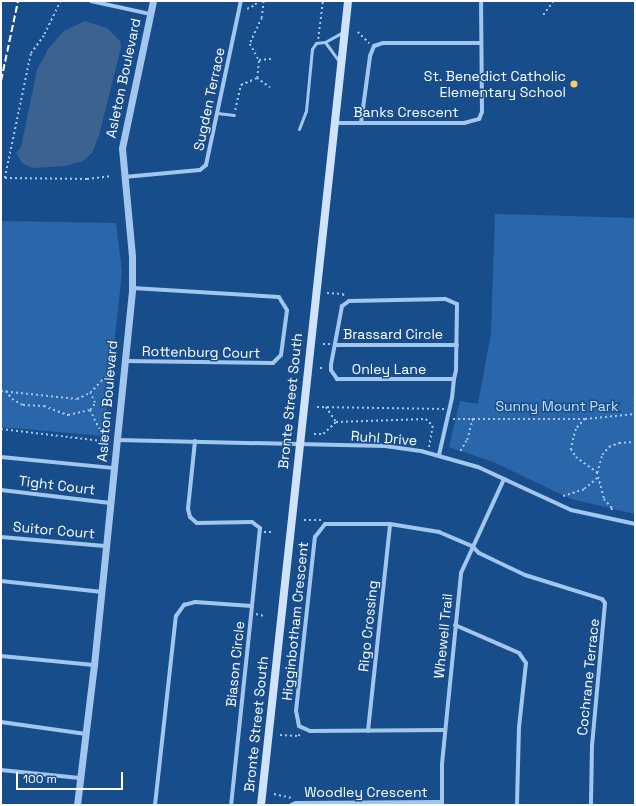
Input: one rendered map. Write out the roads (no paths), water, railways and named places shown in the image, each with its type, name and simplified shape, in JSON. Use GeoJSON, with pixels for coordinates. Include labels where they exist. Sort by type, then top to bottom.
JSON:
{"type":"FeatureCollection","features":[{"type":"Feature","properties":{"kind":"main road","name":"Bronte Street South"},"geometry":{"type":"LineString","coordinates":[[261,805],[348,1]]}},
{"type":"Feature","properties":{"kind":"street"},"geometry":{"type":"LineString","coordinates":[[90,1],[150,14]]}},
{"type":"Feature","properties":{"kind":"street","name":"Asleton Boulevard"},"geometry":{"type":"LineString","coordinates":[[77,805],[87,734],[132,288],[132,256],[123,178],[122,148],[153,1]]}},
{"type":"Feature","properties":{"kind":"street","name":"Sugden Terrace"},"geometry":{"type":"LineString","coordinates":[[123,178],[203,168],[208,159],[241,1]]}},
{"type":"Feature","properties":{"kind":"street","name":"Banks Crescent"},"geometry":{"type":"LineString","coordinates":[[334,123],[464,123],[477,120],[482,112],[481,1]]}},
{"type":"Feature","properties":{"kind":"street"},"geometry":{"type":"LineString","coordinates":[[361,123],[370,56],[374,46],[383,43],[481,43]]}},
{"type":"Feature","properties":{"kind":"street","name":"Rottenburg Court"},"geometry":{"type":"LineString","coordinates":[[124,363],[273,363],[281,355],[287,310],[279,297],[132,288]]}},
{"type":"Feature","properties":{"kind":"street","name":"Brassard Circle"},"geometry":{"type":"LineString","coordinates":[[439,455],[454,380],[457,345],[458,310],[456,304],[451,299],[349,301],[342,306],[336,344],[457,345]]}},
{"type":"Feature","properties":{"kind":"street","name":"Onley Lane"},"geometry":{"type":"LineString","coordinates":[[336,344],[331,370],[337,379],[454,380]]}},
{"type":"Feature","properties":{"kind":"street","name":"Ruhl Drive"},"geometry":{"type":"LineString","coordinates":[[117,441],[195,441],[385,446],[428,452],[470,464],[571,510],[635,524]]}},
{"type":"Feature","properties":{"kind":"street"},"geometry":{"type":"LineString","coordinates":[[195,441],[188,509],[190,518],[197,523],[252,522],[257,525],[260,532],[252,606]]}},
{"type":"Feature","properties":{"kind":"street","name":"Tight Court"},"geometry":{"type":"LineString","coordinates":[[1,457],[115,468]]}},
{"type":"Feature","properties":{"kind":"street","name":"Whewell Trail"},"geometry":{"type":"LineString","coordinates":[[442,804],[445,730],[461,573],[472,546],[504,479]]}},
{"type":"Feature","properties":{"kind":"street","name":"Tight Court"},"geometry":{"type":"LineString","coordinates":[[1,490],[110,503]]}},
{"type":"Feature","properties":{"kind":"street","name":"Higginbotham Crescent"},"geometry":{"type":"LineString","coordinates":[[368,731],[304,730],[296,720],[297,703],[315,537],[325,524],[390,524]]}},
{"type":"Feature","properties":{"kind":"street"},"geometry":{"type":"LineString","coordinates":[[390,524],[439,532],[472,546]]}},
{"type":"Feature","properties":{"kind":"street","name":"Rigo Crossing"},"geometry":{"type":"LineString","coordinates":[[368,731],[390,524]]}},
{"type":"Feature","properties":{"kind":"street","name":"Suitor Court"},"geometry":{"type":"LineString","coordinates":[[1,537],[105,546]]}},
{"type":"Feature","properties":{"kind":"street","name":"Cochrane Terrace"},"geometry":{"type":"LineString","coordinates":[[472,546],[479,553],[525,575],[602,599],[606,603],[592,744],[592,805]]}},
{"type":"Feature","properties":{"kind":"street"},"geometry":{"type":"LineString","coordinates":[[1,581],[102,592]]}},
{"type":"Feature","properties":{"kind":"street","name":"Biason Circle"},"geometry":{"type":"LineString","coordinates":[[155,805],[178,609],[190,602],[252,606],[231,805]]}},
{"type":"Feature","properties":{"kind":"street"},"geometry":{"type":"LineString","coordinates":[[455,625],[519,653],[526,663],[519,727],[517,805]]}},
{"type":"Feature","properties":{"kind":"street"},"geometry":{"type":"LineString","coordinates":[[1,656],[94,665]]}},
{"type":"Feature","properties":{"kind":"street"},"geometry":{"type":"LineString","coordinates":[[1,722],[87,734]]}},
{"type":"Feature","properties":{"kind":"street"},"geometry":{"type":"LineString","coordinates":[[368,731],[445,730]]}},
{"type":"Feature","properties":{"kind":"street"},"geometry":{"type":"LineString","coordinates":[[1,770],[80,778]]}},
{"type":"Feature","properties":{"kind":"street","name":"Woodley Crescent"},"geometry":{"type":"LineString","coordinates":[[291,805],[296,803],[442,804]]}},
{"type":"Feature","properties":{"kind":"lane"},"geometry":{"type":"LineString","coordinates":[[299,129],[306,111],[312,49],[317,42],[325,42],[344,31]]}},
{"type":"Feature","properties":{"kind":"lane"},"geometry":{"type":"LineString","coordinates":[[325,42],[341,63]]}},
{"type":"Feature","properties":{"kind":"lane"},"geometry":{"type":"LineString","coordinates":[[217,113],[234,116]]}},
{"type":"Feature","properties":{"kind":"railway"},"geometry":{"type":"LineString","coordinates":[[1,81],[18,1]]}},
{"type":"Feature","properties":{"kind":"place","name":"St. Benedict Catholic Elementary School"},"geometry":{"type":"Point","coordinates":[574,84]}},
{"type":"Feature","properties":{"kind":"park label","name":"Sunny Mount Park"},"geometry":{"type":"Point","coordinates":[557,406]}}]}
